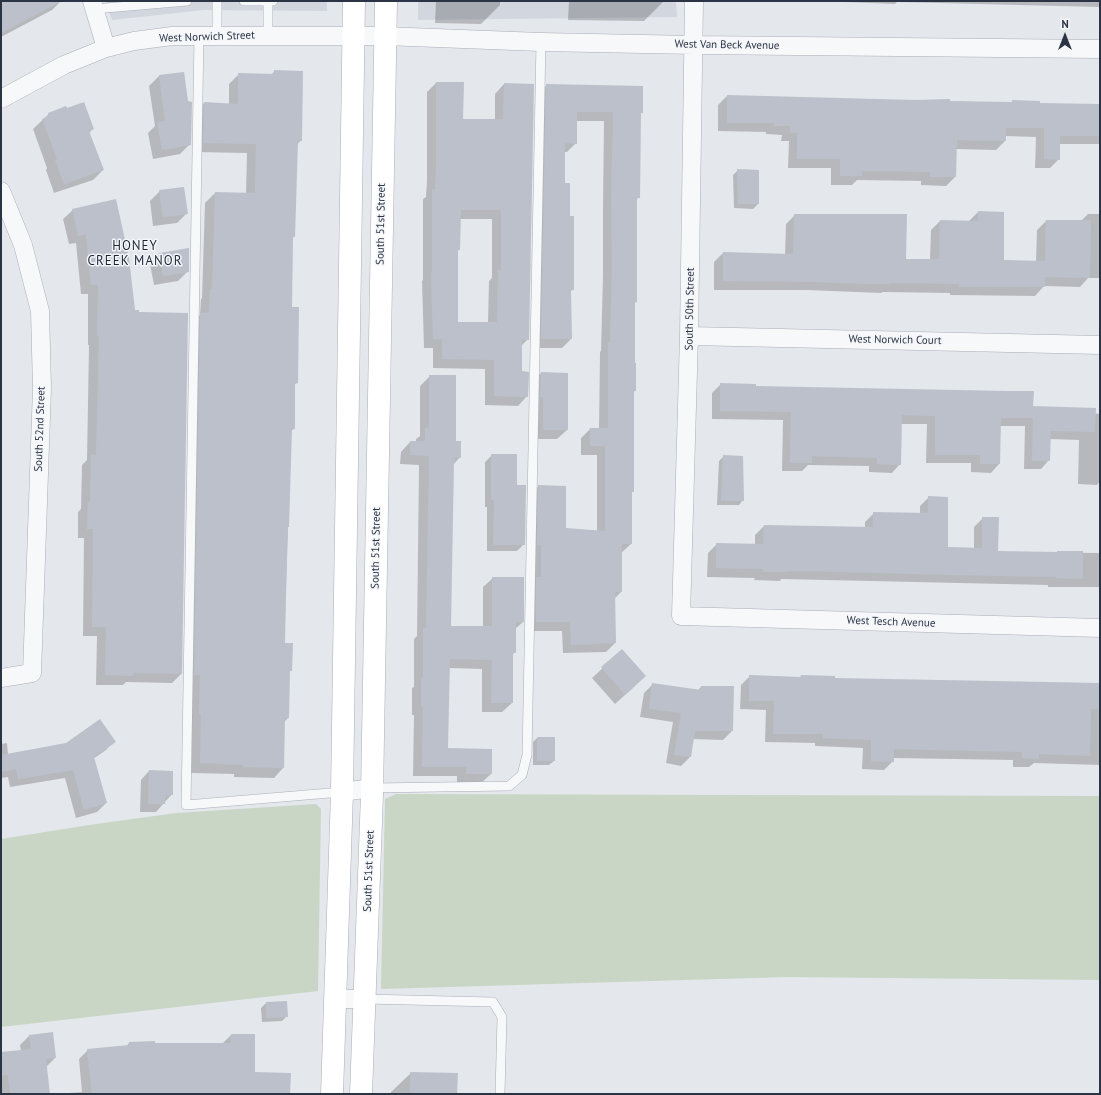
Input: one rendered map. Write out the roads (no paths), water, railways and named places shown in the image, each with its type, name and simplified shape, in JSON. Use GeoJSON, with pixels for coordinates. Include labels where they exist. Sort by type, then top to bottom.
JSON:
{"type":"FeatureCollection","features":[{"type":"Feature","properties":{"kind":"street"},"geometry":{"type":"LineString","coordinates":[[332,1094],[342,792],[354,1]]}},
{"type":"Feature","properties":{"kind":"street","name":"South 51st Street"},"geometry":{"type":"LineString","coordinates":[[362,1094],[372,788],[384,36],[386,1]]}},
{"type":"Feature","properties":{"kind":"street","name":"South 50th Street"},"geometry":{"type":"LineString","coordinates":[[681,616],[689,336],[694,1]]}},
{"type":"Feature","properties":{"kind":"street"},"geometry":{"type":"LineString","coordinates":[[93,5],[106,48]]}},
{"type":"Feature","properties":{"kind":"street","name":"West Norwich Street"},"geometry":{"type":"LineString","coordinates":[[1,99],[64,65],[106,48],[134,41],[172,36],[353,36]]}},
{"type":"Feature","properties":{"kind":"street","name":"West Van Beck Avenue"},"geometry":{"type":"LineString","coordinates":[[353,36],[694,45],[1100,49]]}},
{"type":"Feature","properties":{"kind":"street","name":"South 52nd Street"},"geometry":{"type":"LineString","coordinates":[[1,191],[23,245],[40,311],[42,388],[32,673],[1,678]]}},
{"type":"Feature","properties":{"kind":"street","name":"West Norwich Court"},"geometry":{"type":"LineString","coordinates":[[689,336],[1100,345]]}},
{"type":"Feature","properties":{"kind":"street","name":"West Tesch Avenue"},"geometry":{"type":"LineString","coordinates":[[681,616],[1100,628]]}},
{"type":"Feature","properties":{"kind":"street"},"geometry":{"type":"LineString","coordinates":[[342,792],[372,788]]}},
{"type":"Feature","properties":{"kind":"street"},"geometry":{"type":"LineString","coordinates":[[335,999],[365,999]]}},
{"type":"Feature","properties":{"kind":"lane"},"geometry":{"type":"LineString","coordinates":[[114,1],[122,6]]}},
{"type":"Feature","properties":{"kind":"lane"},"geometry":{"type":"LineString","coordinates":[[93,5],[122,6],[187,1]]}},
{"type":"Feature","properties":{"kind":"lane"},"geometry":{"type":"LineString","coordinates":[[217,1],[217,36]]}},
{"type":"Feature","properties":{"kind":"lane"},"geometry":{"type":"LineString","coordinates":[[244,1],[270,1],[268,36]]}},
{"type":"Feature","properties":{"kind":"lane"},"geometry":{"type":"LineString","coordinates":[[199,36],[186,805],[342,792]]}},
{"type":"Feature","properties":{"kind":"lane"},"geometry":{"type":"LineString","coordinates":[[372,788],[509,786],[522,775],[527,755],[541,42]]}},
{"type":"Feature","properties":{"kind":"lane"},"geometry":{"type":"LineString","coordinates":[[365,999],[492,1002],[502,1017],[500,1094]]}},
{"type":"Feature","properties":{"kind":"district","name":"HONEY CREEK MANOR"},"geometry":{"type":"Point","coordinates":[135,254]}}]}
